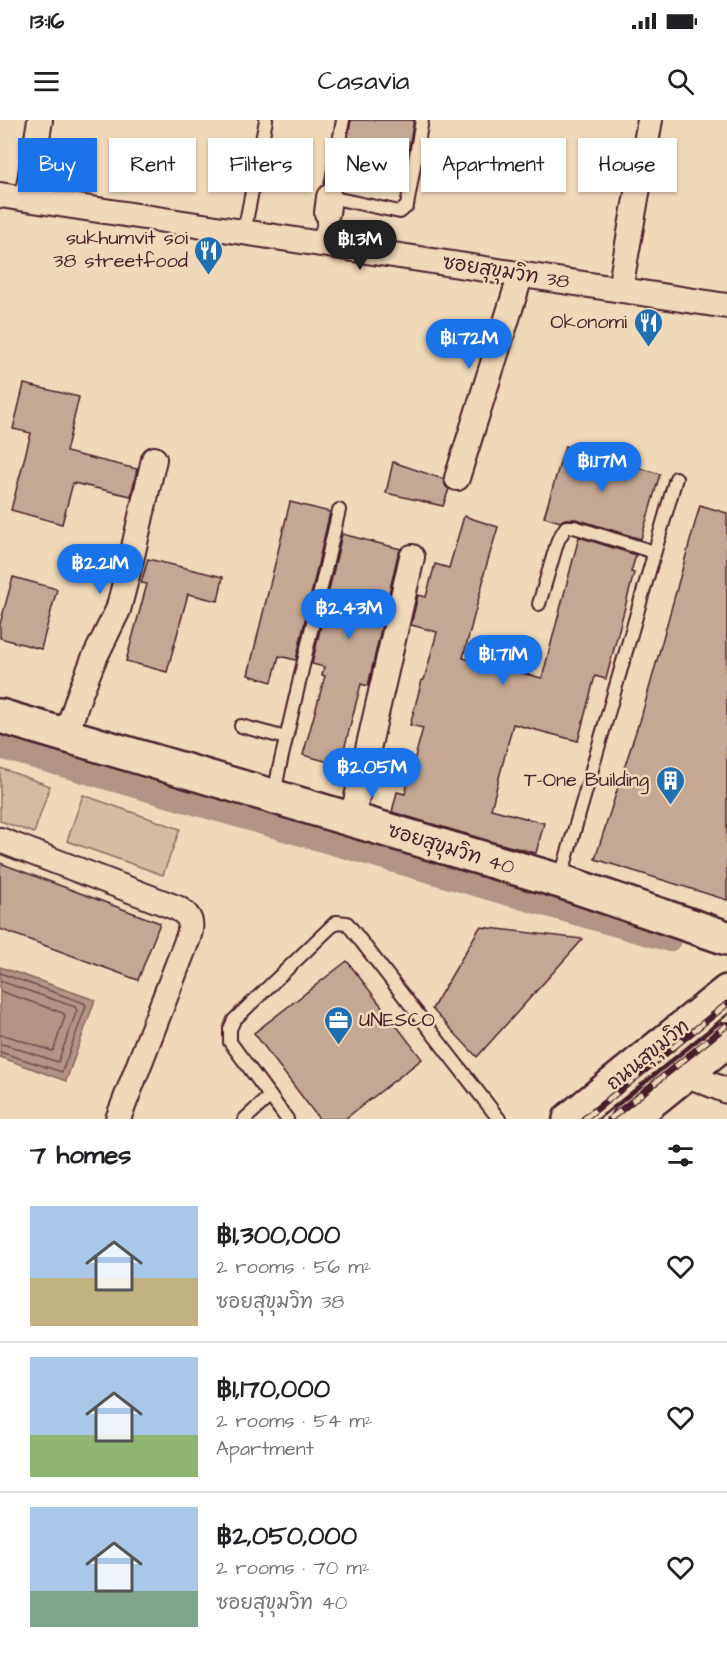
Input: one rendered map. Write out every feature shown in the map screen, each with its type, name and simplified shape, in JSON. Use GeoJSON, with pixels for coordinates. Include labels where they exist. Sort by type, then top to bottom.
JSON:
{"type":"FeatureCollection","features":[{"type":"Feature","properties":{"kind":"street"},"geometry":{"type":"LineString","coordinates":[[27,199],[40,120]]}},
{"type":"Feature","properties":{"kind":"street"},"geometry":{"type":"LineString","coordinates":[[620,289],[650,120]]}},
{"type":"Feature","properties":{"kind":"street","name":"ซอยสุขุมวิท 38"},"geometry":{"type":"LineString","coordinates":[[0,195],[727,306]]}},
{"type":"Feature","properties":{"kind":"street"},"geometry":{"type":"LineString","coordinates":[[458,478],[521,274]]}},
{"type":"Feature","properties":{"kind":"street"},"geometry":{"type":"LineString","coordinates":[[66,735],[79,696],[118,610],[154,459]]}},
{"type":"Feature","properties":{"kind":"street"},"geometry":{"type":"LineString","coordinates":[[352,819],[412,557]]}},
{"type":"Feature","properties":{"kind":"street","name":"ซอยสุขุมวิท 40"},"geometry":{"type":"LineString","coordinates":[[0,716],[560,881],[727,938]]}},
{"type":"Feature","properties":{"kind":"street"},"geometry":{"type":"LineString","coordinates":[[0,840],[177,908],[186,913],[189,918],[188,938],[118,1119]]}},
{"type":"Feature","properties":{"kind":"street","name":"ถนนสุขุมวิท"},"geometry":{"type":"LineString","coordinates":[[570,1119],[727,992]]}},
{"type":"Feature","properties":{"kind":"street","name":"ถนนสุขุมวิท"},"geometry":{"type":"LineString","coordinates":[[629,1119],[727,1040]]}},
{"type":"Feature","properties":{"kind":"street"},"geometry":{"type":"LineString","coordinates":[[685,1074],[727,1091]]}},
{"type":"Feature","properties":{"kind":"lane"},"geometry":{"type":"LineString","coordinates":[[244,232],[266,120]]}},
{"type":"Feature","properties":{"kind":"lane"},"geometry":{"type":"LineString","coordinates":[[318,243],[328,205],[343,120]]}},
{"type":"Feature","properties":{"kind":"lane"},"geometry":{"type":"LineString","coordinates":[[328,205],[400,212],[404,210],[407,206],[422,120]]}},
{"type":"Feature","properties":{"kind":"lane"},"geometry":{"type":"LineString","coordinates":[[560,881],[676,478]]}},
{"type":"Feature","properties":{"kind":"lane"},"geometry":{"type":"LineString","coordinates":[[274,795],[339,510]]}},
{"type":"Feature","properties":{"kind":"lane"},"geometry":{"type":"LineString","coordinates":[[539,604],[558,540],[566,527],[574,527],[654,552]]}},
{"type":"Feature","properties":{"kind":"lane"},"geometry":{"type":"LineString","coordinates":[[241,726],[286,738]]}},
{"type":"Feature","properties":{"kind":"lane"},"geometry":{"type":"LineString","coordinates":[[287,1119],[230,1042],[230,1029],[234,1020],[336,922],[347,923],[499,1119]]}},
{"type":"Feature","properties":{"kind":"lane"},"geometry":{"type":"LineString","coordinates":[[245,1119],[270,1096]]}},
{"type":"Feature","properties":{"kind":"shaded area"},"geometry":{"type":"Polygon","coordinates":[[[0,768],[50,786],[34,833],[0,821],[0,768]]]}},
{"type":"Feature","properties":{"kind":"shaded area"},"geometry":{"type":"Polygon","coordinates":[[[83,795],[180,829],[163,875],[67,841],[83,795]]]}},
{"type":"Feature","properties":{"kind":"water"},"geometry":{"type":"Polygon","coordinates":[[[0,967],[95,1000],[66,1081],[0,1057],[0,967]]]}},
{"type":"Feature","properties":{"kind":"building"},"geometry":{"type":"Polygon","coordinates":[[[351,120],[414,120],[409,148],[409,138],[348,138],[351,120]]]}},
{"type":"Feature","properties":{"kind":"building"},"geometry":{"type":"Polygon","coordinates":[[[24,384],[79,397],[66,452],[137,469],[131,496],[73,483],[62,524],[11,510],[31,433],[13,429],[24,384]]]}},
{"type":"Feature","properties":{"kind":"building"},"geometry":{"type":"Polygon","coordinates":[[[565,446],[660,474],[641,539],[576,519],[565,519],[560,522],[544,517],[565,446]]]}},
{"type":"Feature","properties":{"kind":"building"},"geometry":{"type":"Polygon","coordinates":[[[393,462],[443,479],[449,489],[443,506],[386,493],[393,462]]]}},
{"type":"Feature","properties":{"kind":"building"},"geometry":{"type":"Polygon","coordinates":[[[290,502],[330,512],[296,660],[279,656],[272,682],[248,675],[290,502]]]}},
{"type":"Feature","properties":{"kind":"building"},"geometry":{"type":"Polygon","coordinates":[[[700,505],[727,513],[727,900],[595,859],[639,725],[700,505]]]}},
{"type":"Feature","properties":{"kind":"building"},"geometry":{"type":"Polygon","coordinates":[[[464,516],[498,527],[463,658],[542,678],[579,537],[636,555],[631,572],[634,573],[606,679],[595,676],[578,741],[513,724],[491,809],[544,823],[536,853],[392,812],[397,792],[405,794],[423,728],[410,725],[437,632],[411,625],[418,595],[426,597],[435,564],[449,568],[464,516]]]}},
{"type":"Feature","properties":{"kind":"building"},"geometry":{"type":"Polygon","coordinates":[[[342,534],[401,549],[368,686],[361,684],[340,765],[303,755],[325,676],[322,675],[324,667],[312,664],[342,534]]]}},
{"type":"Feature","properties":{"kind":"building"},"geometry":{"type":"Polygon","coordinates":[[[148,559],[223,577],[218,601],[188,594],[167,672],[126,661],[147,584],[141,583],[148,559]]]}},
{"type":"Feature","properties":{"kind":"building"},"geometry":{"type":"Polygon","coordinates":[[[13,577],[57,589],[41,649],[0,638],[0,624],[13,577]]]}},
{"type":"Feature","properties":{"kind":"building"},"geometry":{"type":"Polygon","coordinates":[[[0,863],[160,923],[138,980],[0,929],[0,863]]]}},
{"type":"Feature","properties":{"kind":"building"},"geometry":{"type":"Polygon","coordinates":[[[480,927],[583,939],[477,1057],[432,1009],[480,927]]]}},
{"type":"Feature","properties":{"kind":"building","name":"UNESCO"},"geometry":{"type":"Polygon","coordinates":[[[347,961],[422,1059],[345,1119],[319,1119],[254,1033],[347,961]]]}},
{"type":"Feature","properties":{"kind":"waterway"},"geometry":{"type":"LineString","coordinates":[[0,747],[669,940]]}},
{"type":"Feature","properties":{"kind":"railway"},"geometry":{"type":"LineString","coordinates":[[584,1119],[727,1004]]}},
{"type":"Feature","properties":{"kind":"railway"},"geometry":{"type":"LineString","coordinates":[[610,1119],[727,1025]]}},
{"type":"Feature","properties":{"kind":"place","name":"sukhumvit soi 38 streetfood"},"geometry":{"type":"Point","coordinates":[209,276]}},
{"type":"Feature","properties":{"kind":"place","name":"Okonomi"},"geometry":{"type":"Point","coordinates":[648,348]}},
{"type":"Feature","properties":{"kind":"place","name":"T-One Building"},"geometry":{"type":"Point","coordinates":[670,806]}},
{"type":"Feature","properties":{"kind":"place","name":"UNESCO"},"geometry":{"type":"Point","coordinates":[338,1046]}}]}
